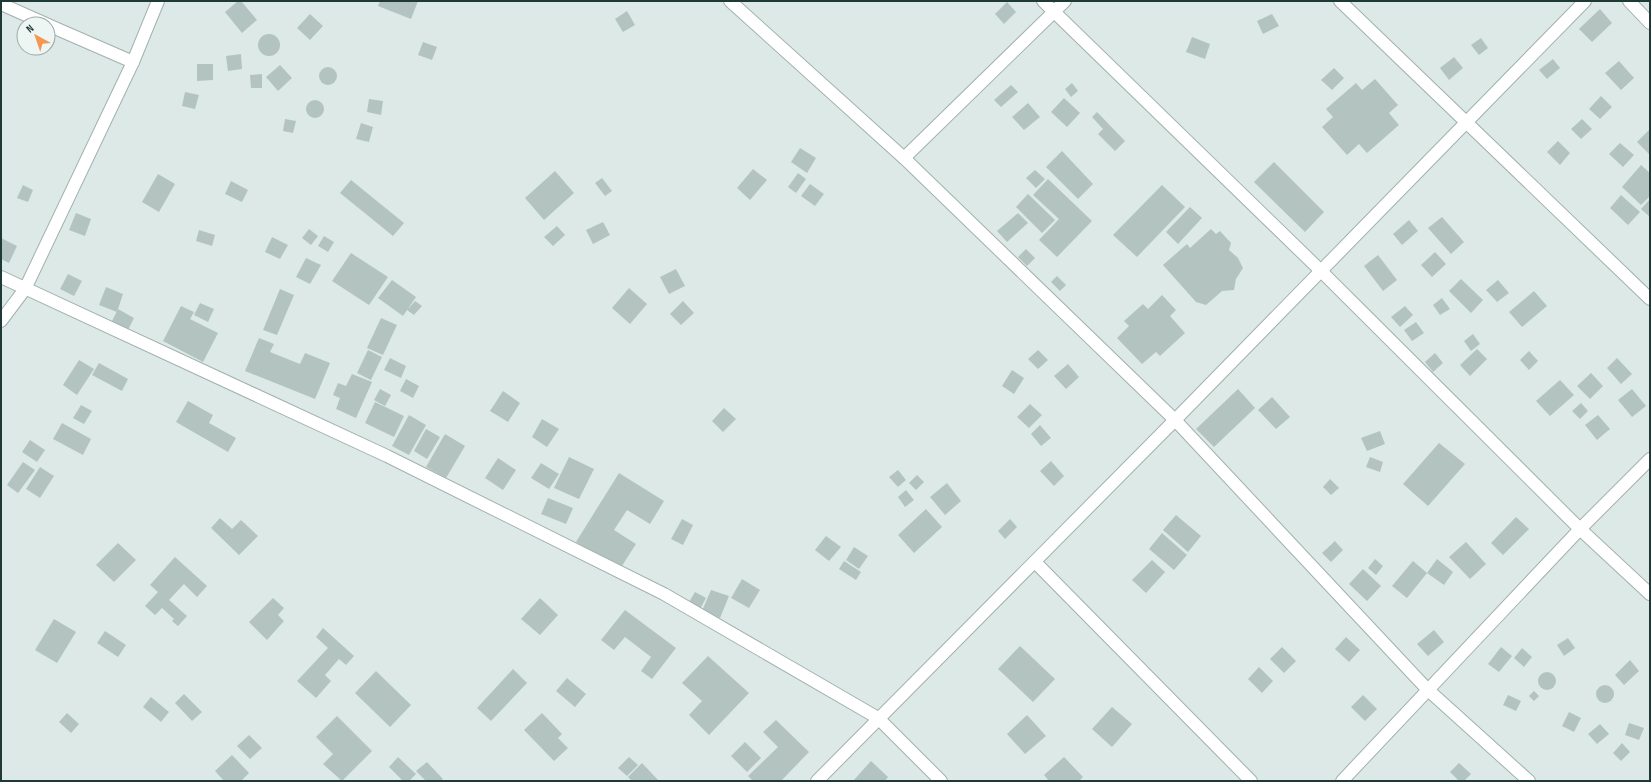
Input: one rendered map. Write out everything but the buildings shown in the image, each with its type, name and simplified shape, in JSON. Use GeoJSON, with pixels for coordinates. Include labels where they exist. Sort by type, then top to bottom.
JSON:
{"type":"FeatureCollection","features":[{"type":"Feature","properties":{"kind":"street"},"geometry":{"type":"LineString","coordinates":[[1,321],[26,289],[133,62],[158,1]]}},
{"type":"Feature","properties":{"kind":"street"},"geometry":{"type":"LineString","coordinates":[[730,1],[904,158],[1175,420],[1427,689],[1529,781]]}},
{"type":"Feature","properties":{"kind":"street"},"geometry":{"type":"LineString","coordinates":[[1044,1],[1321,271],[1580,529],[1650,594]]}},
{"type":"Feature","properties":{"kind":"street"},"geometry":{"type":"LineString","coordinates":[[904,158],[1065,1]]}},
{"type":"Feature","properties":{"kind":"street"},"geometry":{"type":"LineString","coordinates":[[1340,1],[1650,299]]}},
{"type":"Feature","properties":{"kind":"street"},"geometry":{"type":"LineString","coordinates":[[816,781],[1175,420],[1585,1]]}},
{"type":"Feature","properties":{"kind":"street"},"geometry":{"type":"LineString","coordinates":[[1629,1],[1650,23]]}},
{"type":"Feature","properties":{"kind":"street"},"geometry":{"type":"LineString","coordinates":[[1,4],[29,16]]}},
{"type":"Feature","properties":{"kind":"street"},"geometry":{"type":"LineString","coordinates":[[56,28],[133,62]]}},
{"type":"Feature","properties":{"kind":"street"},"geometry":{"type":"LineString","coordinates":[[1,277],[387,456],[657,591],[878,718],[941,781]]}},
{"type":"Feature","properties":{"kind":"street"},"geometry":{"type":"LineString","coordinates":[[1342,781],[1427,689],[1580,529],[1650,459]]}},
{"type":"Feature","properties":{"kind":"street"},"geometry":{"type":"LineString","coordinates":[[1035,562],[1251,781]]}}]}
